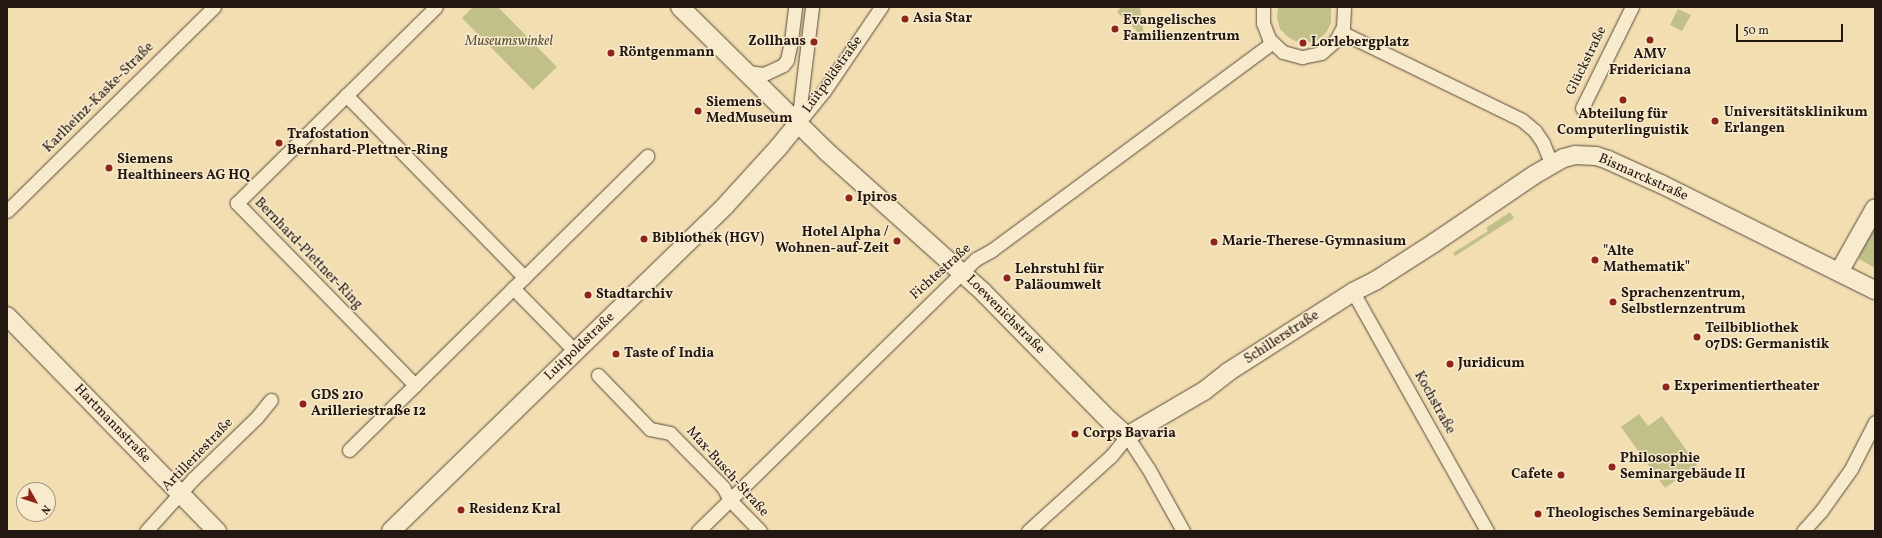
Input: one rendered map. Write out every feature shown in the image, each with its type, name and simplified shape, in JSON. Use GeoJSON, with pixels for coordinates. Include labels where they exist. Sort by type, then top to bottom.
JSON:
{"type":"FeatureCollection","features":[{"type":"Feature","properties":{"kind":"street","name":"Karlheinz-Kaske-Straße"},"geometry":{"type":"LineString","coordinates":[[7,212],[214,7]]}},
{"type":"Feature","properties":{"kind":"street","name":"Bernhard-Plettner-Ring"},"geometry":{"type":"LineString","coordinates":[[415,385],[236,203],[436,7]]}},
{"type":"Feature","properties":{"kind":"street","name":"Loewenichstraße"},"geometry":{"type":"LineString","coordinates":[[680,7],[798,123],[962,272],[1109,420],[1127,436],[1145,463],[1183,531]]}},
{"type":"Feature","properties":{"kind":"street"},"geometry":{"type":"LineString","coordinates":[[747,72],[764,74],[783,65],[786,60],[791,41],[795,7]]}},
{"type":"Feature","properties":{"kind":"street"},"geometry":{"type":"LineString","coordinates":[[798,123],[812,7]]}},
{"type":"Feature","properties":{"kind":"street","name":"Luitpoldstraße"},"geometry":{"type":"LineString","coordinates":[[391,531],[725,206],[778,148],[824,91],[881,7]]}},
{"type":"Feature","properties":{"kind":"street"},"geometry":{"type":"LineString","coordinates":[[1263,7],[1263,23],[1272,43],[1288,54],[1307,57],[1325,50],[1336,40],[1341,32],[1344,21],[1344,7]]}},
{"type":"Feature","properties":{"kind":"street","name":"Glückstraße"},"geometry":{"type":"LineString","coordinates":[[1582,108],[1632,7]]}},
{"type":"Feature","properties":{"kind":"street"},"geometry":{"type":"LineString","coordinates":[[1341,32],[1522,120],[1535,131],[1543,143],[1552,165]]}},
{"type":"Feature","properties":{"kind":"street","name":"Fichtestraße"},"geometry":{"type":"LineString","coordinates":[[698,531],[976,258],[992,250],[1272,43]]}},
{"type":"Feature","properties":{"kind":"street"},"geometry":{"type":"LineString","coordinates":[[346,95],[524,277]]}},
{"type":"Feature","properties":{"kind":"street","name":"Bismarckstraße"},"geometry":{"type":"LineString","coordinates":[[1552,165],[1564,158],[1575,155],[1596,156],[1608,160],[1731,217],[1875,290]]}},
{"type":"Feature","properties":{"kind":"street"},"geometry":{"type":"LineString","coordinates":[[349,450],[647,156]]}},
{"type":"Feature","properties":{"kind":"street","name":"Schillerstraße"},"geometry":{"type":"LineString","coordinates":[[1028,531],[1111,456],[1127,436],[1204,391],[1221,377],[1352,292],[1376,281],[1552,165]]}},
{"type":"Feature","properties":{"kind":"street"},"geometry":{"type":"LineString","coordinates":[[1839,272],[1875,208]]}},
{"type":"Feature","properties":{"kind":"street"},"geometry":{"type":"LineString","coordinates":[[513,288],[575,351]]}},
{"type":"Feature","properties":{"kind":"street","name":"Kochstraße"},"geometry":{"type":"LineString","coordinates":[[1352,292],[1487,531]]}},
{"type":"Feature","properties":{"kind":"street","name":"Hartmannstraße"},"geometry":{"type":"LineString","coordinates":[[7,316],[217,531]]}},
{"type":"Feature","properties":{"kind":"street","name":"Max-Busch-Straße"},"geometry":{"type":"LineString","coordinates":[[598,375],[650,429],[670,433],[723,487],[730,500],[760,531]]}},
{"type":"Feature","properties":{"kind":"street","name":"Artilleriestraße"},"geometry":{"type":"LineString","coordinates":[[146,531],[257,417],[271,400]]}},
{"type":"Feature","properties":{"kind":"street"},"geometry":{"type":"LineString","coordinates":[[1803,531],[1821,511],[1851,469],[1875,422]]}},
{"type":"Feature","properties":{"kind":"green space","name":"Museumswinkel"},"geometry":{"type":"Polygon","coordinates":[[[473,7],[498,7],[557,67],[533,90],[462,18],[473,7]]]}},
{"type":"Feature","properties":{"kind":"green space"},"geometry":{"type":"Polygon","coordinates":[[[1121,7],[1140,7],[1143,37],[1117,12],[1121,7]]]}},
{"type":"Feature","properties":{"kind":"green space"},"geometry":{"type":"Polygon","coordinates":[[[1278,7],[1331,7],[1331,23],[1326,33],[1317,40],[1306,43],[1295,41],[1288,37],[1280,29],[1277,18],[1278,7]]]}},
{"type":"Feature","properties":{"kind":"green space"},"geometry":{"type":"Polygon","coordinates":[[[1678,9],[1691,15],[1682,31],[1670,25],[1678,9]]]}},
{"type":"Feature","properties":{"kind":"green space"},"geometry":{"type":"Polygon","coordinates":[[[1510,212],[1514,218],[1455,256],[1453,253],[1488,231],[1486,228],[1510,212]]]}},
{"type":"Feature","properties":{"kind":"green space"},"geometry":{"type":"Polygon","coordinates":[[[1875,227],[1875,268],[1859,259],[1860,253],[1875,227]]]}},
{"type":"Feature","properties":{"kind":"green space"},"geometry":{"type":"Polygon","coordinates":[[[1639,414],[1648,426],[1662,416],[1697,465],[1665,488],[1621,427],[1639,414]]]}},
{"type":"Feature","properties":{"kind":"place","name":"Asia Star"},"geometry":{"type":"Point","coordinates":[905,19]}},
{"type":"Feature","properties":{"kind":"place","name":"Evangelisches Familienzentrum"},"geometry":{"type":"Point","coordinates":[1115,29]}},
{"type":"Feature","properties":{"kind":"place","name":"AMV Fridericiana"},"geometry":{"type":"Point","coordinates":[1650,40]}},
{"type":"Feature","properties":{"kind":"place","name":"Zollhaus"},"geometry":{"type":"Point","coordinates":[814,42]}},
{"type":"Feature","properties":{"kind":"place","name":"Lorlebergplatz"},"geometry":{"type":"Point","coordinates":[1303,43]}},
{"type":"Feature","properties":{"kind":"place","name":"Röntgenmann"},"geometry":{"type":"Point","coordinates":[611,53]}},
{"type":"Feature","properties":{"kind":"place","name":"Abteilung für Computerlinguistik"},"geometry":{"type":"Point","coordinates":[1623,100]}},
{"type":"Feature","properties":{"kind":"place","name":"Siemens MedMuseum"},"geometry":{"type":"Point","coordinates":[698,111]}},
{"type":"Feature","properties":{"kind":"place","name":"Universitätsklinikum Erlangen"},"geometry":{"type":"Point","coordinates":[1715,121]}},
{"type":"Feature","properties":{"kind":"place","name":"Trafostation Bernhard-Plettner-Ring"},"geometry":{"type":"Point","coordinates":[279,143]}},
{"type":"Feature","properties":{"kind":"place","name":"Siemens Healthineers AG HQ"},"geometry":{"type":"Point","coordinates":[109,168]}},
{"type":"Feature","properties":{"kind":"place","name":"Ipiros"},"geometry":{"type":"Point","coordinates":[849,198]}},
{"type":"Feature","properties":{"kind":"place","name":"Bibliothek (HGV)"},"geometry":{"type":"Point","coordinates":[644,239]}},
{"type":"Feature","properties":{"kind":"place","name":"Hotel Alpha / Wohnen-auf-Zeit"},"geometry":{"type":"Point","coordinates":[897,241]}},
{"type":"Feature","properties":{"kind":"place","name":"Marie-Therese-Gymnasium"},"geometry":{"type":"Point","coordinates":[1214,242]}},
{"type":"Feature","properties":{"kind":"place","name":"\"Alte Mathematik\""},"geometry":{"type":"Point","coordinates":[1595,260]}},
{"type":"Feature","properties":{"kind":"place","name":"Lehrstuhl für Paläoumwelt"},"geometry":{"type":"Point","coordinates":[1007,278]}},
{"type":"Feature","properties":{"kind":"place","name":"Stadtarchiv"},"geometry":{"type":"Point","coordinates":[588,295]}},
{"type":"Feature","properties":{"kind":"place","name":"Sprachenzentrum, Selbstlernzentrum"},"geometry":{"type":"Point","coordinates":[1613,302]}},
{"type":"Feature","properties":{"kind":"place","name":"Teilbibliothek 07DS: Germanistik"},"geometry":{"type":"Point","coordinates":[1697,337]}},
{"type":"Feature","properties":{"kind":"place","name":"Taste of India"},"geometry":{"type":"Point","coordinates":[616,354]}},
{"type":"Feature","properties":{"kind":"place","name":"Juridicum"},"geometry":{"type":"Point","coordinates":[1450,364]}},
{"type":"Feature","properties":{"kind":"place","name":"Experimentiertheater"},"geometry":{"type":"Point","coordinates":[1666,387]}},
{"type":"Feature","properties":{"kind":"place","name":"GDS 210 Arilleriestraße 12"},"geometry":{"type":"Point","coordinates":[303,404]}},
{"type":"Feature","properties":{"kind":"place","name":"Corps Bavaria"},"geometry":{"type":"Point","coordinates":[1075,434]}},
{"type":"Feature","properties":{"kind":"place","name":"Philosophie Seminargebäude II"},"geometry":{"type":"Point","coordinates":[1612,467]}},
{"type":"Feature","properties":{"kind":"place","name":"Cafete"},"geometry":{"type":"Point","coordinates":[1561,475]}},
{"type":"Feature","properties":{"kind":"place","name":"Residenz Kral"},"geometry":{"type":"Point","coordinates":[461,510]}},
{"type":"Feature","properties":{"kind":"place","name":"Theologisches Seminargebäude"},"geometry":{"type":"Point","coordinates":[1538,514]}}]}
